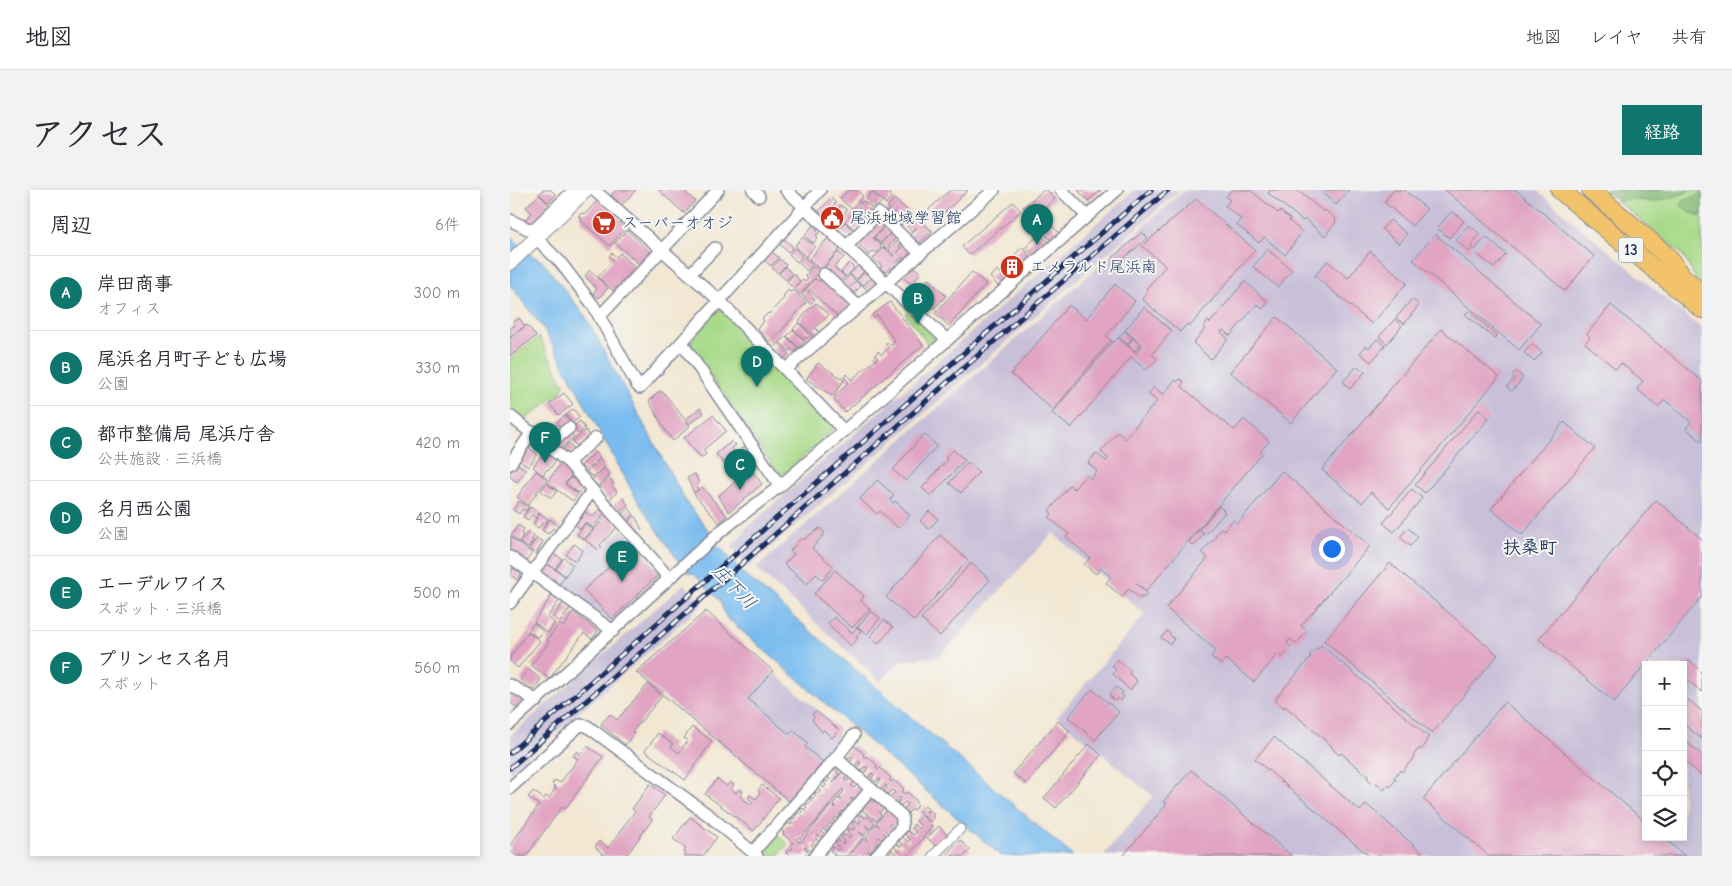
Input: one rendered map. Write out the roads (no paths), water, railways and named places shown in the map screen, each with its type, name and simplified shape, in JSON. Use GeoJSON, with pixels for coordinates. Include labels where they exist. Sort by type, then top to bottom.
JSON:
{"type":"FeatureCollection","features":[{"type":"Feature","properties":{"kind":"main road"},"geometry":{"type":"LineString","coordinates":[[1548,190],[1637,265],[1678,281]]}},
{"type":"Feature","properties":{"kind":"main road","name":"13"},"geometry":{"type":"LineString","coordinates":[[1560,190],[1678,281],[1702,293]]}},
{"type":"Feature","properties":{"kind":"main road","name":"13"},"geometry":{"type":"LineString","coordinates":[[1578,190],[1678,281],[1702,309]]}},
{"type":"Feature","properties":{"kind":"main road"},"geometry":{"type":"LineString","coordinates":[[1592,190],[1666,255],[1678,281]]}},
{"type":"Feature","properties":{"kind":"street"},"geometry":{"type":"LineString","coordinates":[[510,220],[532,231],[574,190]]}},
{"type":"Feature","properties":{"kind":"street"},"geometry":{"type":"LineString","coordinates":[[510,263],[586,190]]}},
{"type":"Feature","properties":{"kind":"street"},"geometry":{"type":"LineString","coordinates":[[594,190],[720,301],[844,431]]}},
{"type":"Feature","properties":{"kind":"street"},"geometry":{"type":"LineString","coordinates":[[600,316],[718,190]]}},
{"type":"Feature","properties":{"kind":"street"},"geometry":{"type":"LineString","coordinates":[[786,190],[947,340]]}},
{"type":"Feature","properties":{"kind":"street"},"geometry":{"type":"LineString","coordinates":[[534,240],[560,262],[600,316],[636,385],[640,388],[820,190]]}},
{"type":"Feature","properties":{"kind":"street"},"geometry":{"type":"LineString","coordinates":[[786,369],[994,190]]}},
{"type":"Feature","properties":{"kind":"street"},"geometry":{"type":"LineString","coordinates":[[1061,190],[1087,216]]}},
{"type":"Feature","properties":{"kind":"street"},"geometry":{"type":"LineString","coordinates":[[510,724],[714,538],[780,486],[844,431],[1117,190]]}},
{"type":"Feature","properties":{"kind":"street"},"geometry":{"type":"LineString","coordinates":[[847,246],[878,213],[920,253]]}},
{"type":"Feature","properties":{"kind":"street"},"geometry":{"type":"LineString","coordinates":[[690,274],[715,248]]}},
{"type":"Feature","properties":{"kind":"street"},"geometry":{"type":"LineString","coordinates":[[824,274],[858,306]]}},
{"type":"Feature","properties":{"kind":"street"},"geometry":{"type":"LineString","coordinates":[[682,342],[780,486]]}},
{"type":"Feature","properties":{"kind":"street"},"geometry":{"type":"LineString","coordinates":[[510,416],[568,462],[669,578]]}},
{"type":"Feature","properties":{"kind":"street"},"geometry":{"type":"LineString","coordinates":[[548,445],[568,428]]}},
{"type":"Feature","properties":{"kind":"street"},"geometry":{"type":"LineString","coordinates":[[510,464],[532,432]]}},
{"type":"Feature","properties":{"kind":"street"},"geometry":{"type":"LineString","coordinates":[[568,462],[596,438]]}},
{"type":"Feature","properties":{"kind":"street"},"geometry":{"type":"LineString","coordinates":[[510,603],[592,491]]}},
{"type":"Feature","properties":{"kind":"street"},"geometry":{"type":"LineString","coordinates":[[510,558],[614,631]]}},
{"type":"Feature","properties":{"kind":"street"},"geometry":{"type":"LineString","coordinates":[[510,685],[537,701]]}},
{"type":"Feature","properties":{"kind":"street"},"geometry":{"type":"LineString","coordinates":[[510,788],[580,725],[587,726],[711,817],[755,854],[854,735]]}},
{"type":"Feature","properties":{"kind":"street"},"geometry":{"type":"LineString","coordinates":[[836,758],[902,816],[902,827],[876,856]]}},
{"type":"Feature","properties":{"kind":"street"},"geometry":{"type":"LineString","coordinates":[[815,856],[871,790]]}},
{"type":"Feature","properties":{"kind":"street"},"geometry":{"type":"LineString","coordinates":[[933,856],[960,828]]}},
{"type":"Feature","properties":{"kind":"water","name":"庄下川"},"geometry":{"type":"Polygon","coordinates":[[[510,236],[531,255],[542,261],[585,316],[686,502],[709,531],[716,545],[722,549],[740,571],[1073,856],[1001,856],[726,617],[720,601],[694,574],[686,572],[637,500],[544,329],[510,285],[510,236]]]}},
{"type":"Feature","properties":{"kind":"railway"},"geometry":{"type":"LineString","coordinates":[[510,753],[1151,190]]}},
{"type":"Feature","properties":{"kind":"railway"},"geometry":{"type":"LineString","coordinates":[[510,768],[1168,190]]}},
{"type":"Feature","properties":{"kind":"place","name":"尾浜地域学習館"},"geometry":{"type":"Point","coordinates":[832,218]}},
{"type":"Feature","properties":{"kind":"place","name":"スーパーオオジ"},"geometry":{"type":"Point","coordinates":[604,223]}},
{"type":"Feature","properties":{"kind":"place","name":"岸田商事"},"geometry":{"type":"Point","coordinates":[1037,245]}},
{"type":"Feature","properties":{"kind":"place","name":"エメラルド尾浜南"},"geometry":{"type":"Point","coordinates":[1012,267]}},
{"type":"Feature","properties":{"kind":"place","name":"尾浜名月町子ども広場"},"geometry":{"type":"Point","coordinates":[918,324]}},
{"type":"Feature","properties":{"kind":"place","name":"名月西公園"},"geometry":{"type":"Point","coordinates":[757,387]}},
{"type":"Feature","properties":{"kind":"place","name":"プリンセス名月"},"geometry":{"type":"Point","coordinates":[545,463]}},
{"type":"Feature","properties":{"kind":"place","name":"都市整備局 尾浜庁舎"},"geometry":{"type":"Point","coordinates":[740,490]}},
{"type":"Feature","properties":{"kind":"place","name":"エーデルワイス"},"geometry":{"type":"Point","coordinates":[622,582]}},
{"type":"Feature","properties":{"kind":"district","name":"扶桑町"},"geometry":{"type":"Point","coordinates":[1530,547]}}]}
